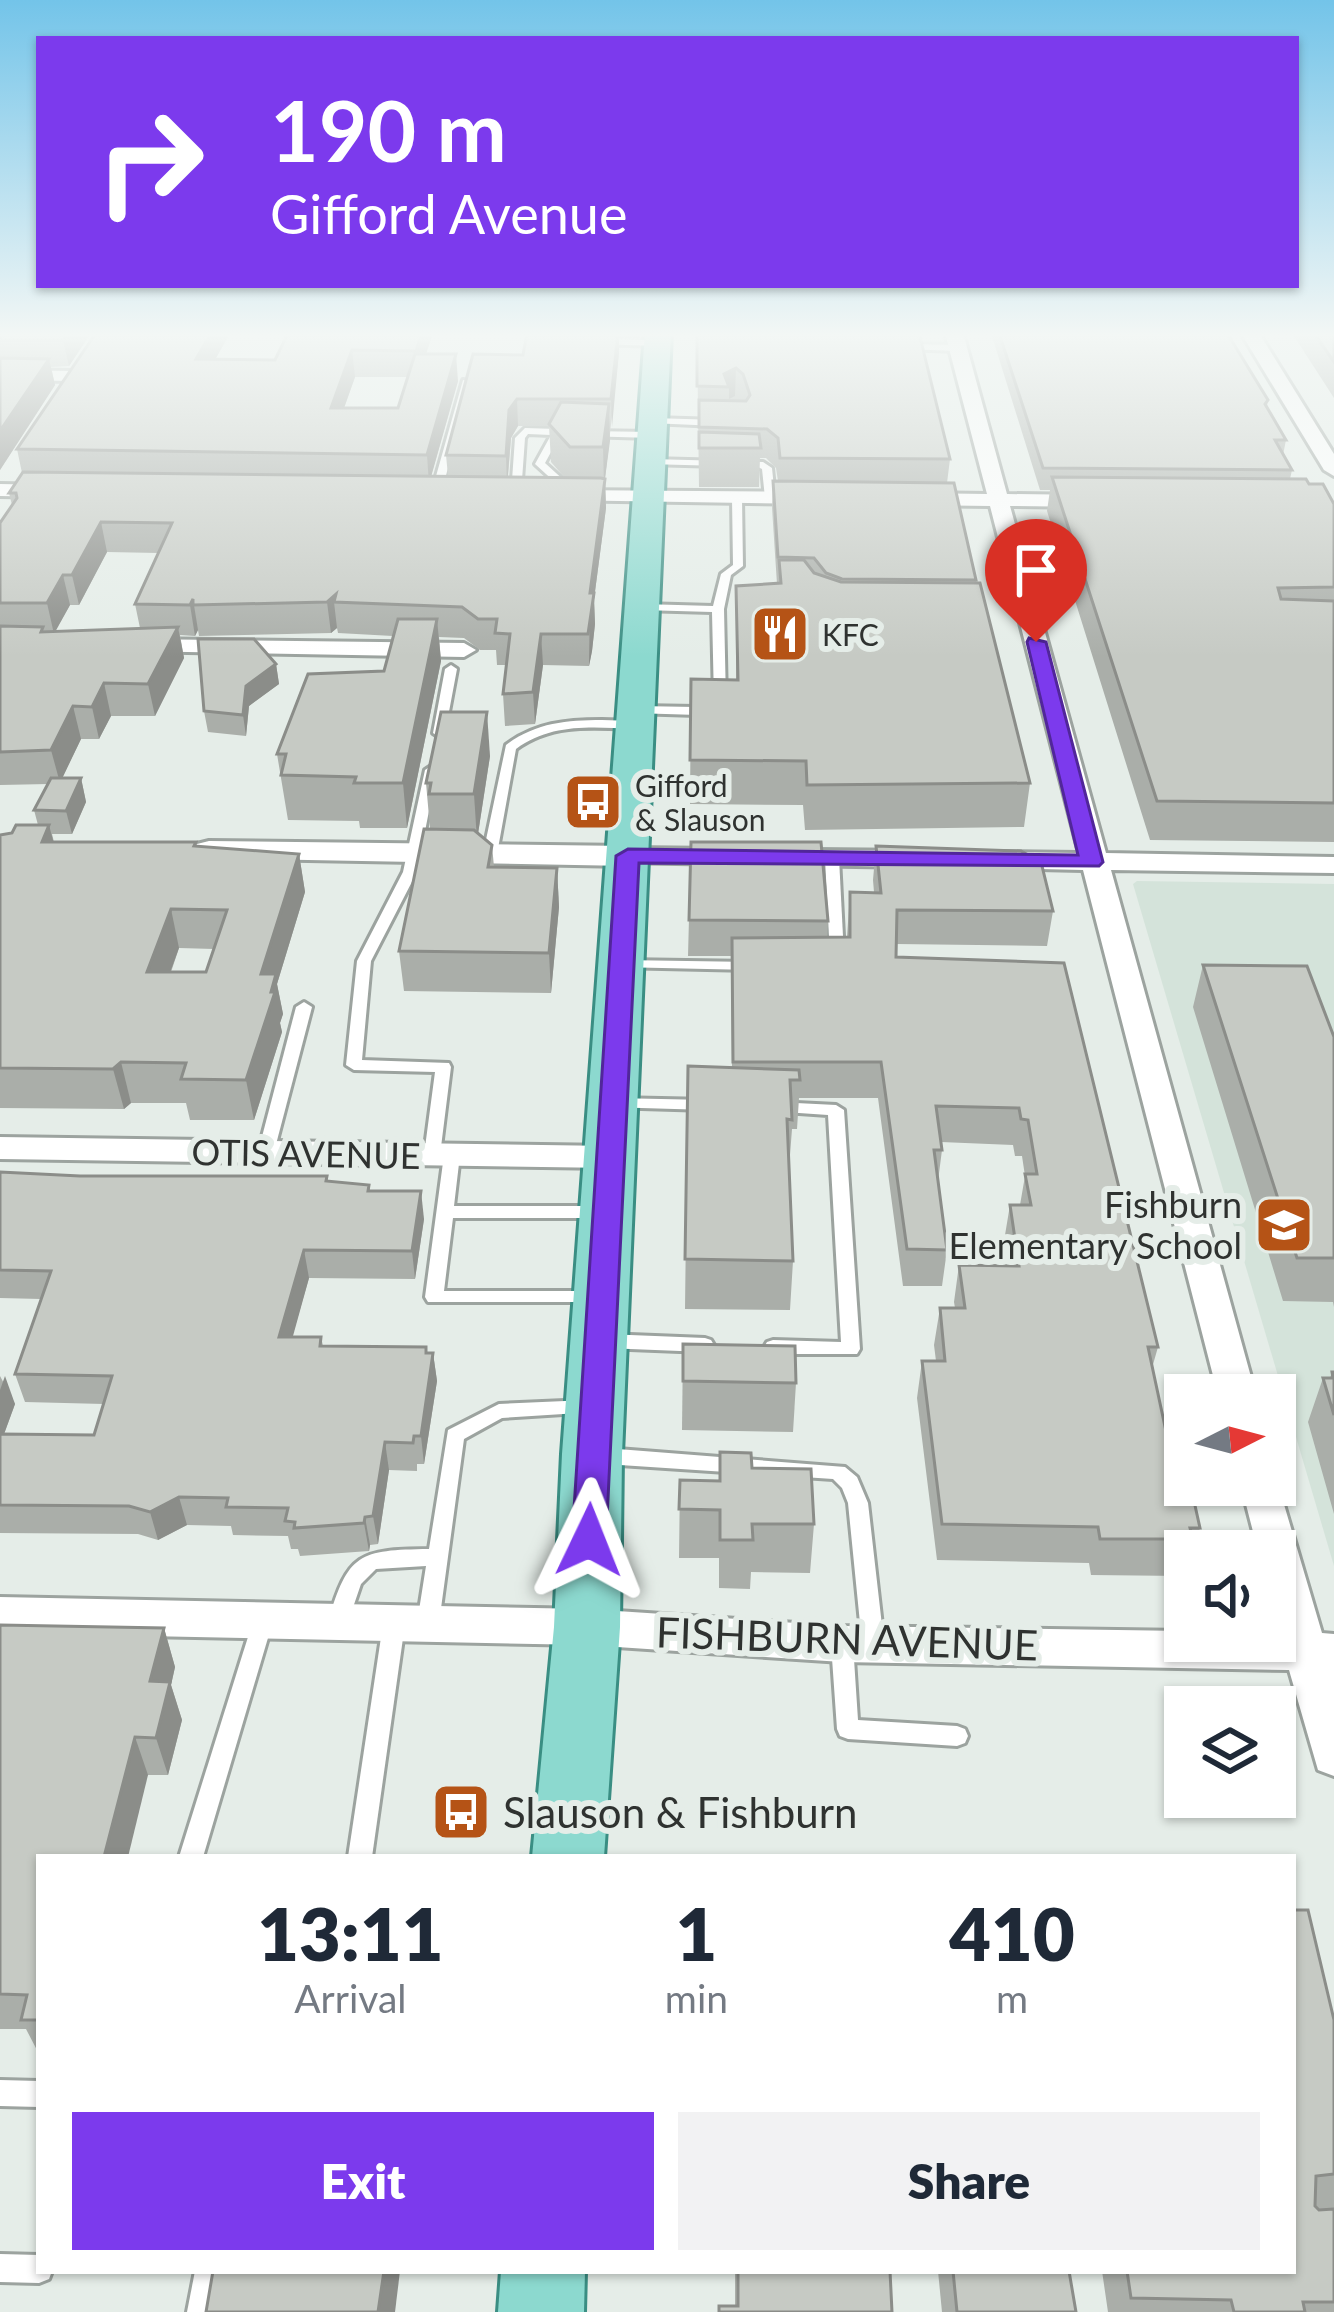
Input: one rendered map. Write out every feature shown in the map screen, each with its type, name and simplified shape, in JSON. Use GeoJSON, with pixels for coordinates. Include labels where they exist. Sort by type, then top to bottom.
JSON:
{"type":"FeatureCollection","features":[{"type":"Feature","properties":{"kind":"main road"},"geometry":{"type":"LineString","coordinates":[[568,1854],[587,1627],[593,1431],[652,441]]}},
{"type":"Feature","properties":{"kind":"main road"},"geometry":{"type":"LineString","coordinates":[[541,2312],[543,2274]]}},
{"type":"Feature","properties":{"kind":"street"},"geometry":{"type":"LineString","coordinates":[[984,441],[1091,862],[1231,1374]]}},
{"type":"Feature","properties":{"kind":"street"},"geometry":{"type":"LineString","coordinates":[[1316,441],[1334,470]]}},
{"type":"Feature","properties":{"kind":"street"},"geometry":{"type":"LineString","coordinates":[[506,495],[651,454],[737,497],[839,498]]}},
{"type":"Feature","properties":{"kind":"street"},"geometry":{"type":"LineString","coordinates":[[0,489],[13,469]]}},
{"type":"Feature","properties":{"kind":"street"},"geometry":{"type":"LineString","coordinates":[[0,489],[87,491]]}},
{"type":"Feature","properties":{"kind":"street"},"geometry":{"type":"LineString","coordinates":[[885,499],[1120,501]]}},
{"type":"Feature","properties":{"kind":"street"},"geometry":{"type":"LineString","coordinates":[[106,646],[457,660]]}},
{"type":"Feature","properties":{"kind":"street"},"geometry":{"type":"LineString","coordinates":[[181,850],[1334,865]]}},
{"type":"Feature","properties":{"kind":"street","name":"OTIS AVENUE"},"geometry":{"type":"LineString","coordinates":[[0,1148],[611,1157]]}},
{"type":"Feature","properties":{"kind":"street"},"geometry":{"type":"LineString","coordinates":[[1268,1506],[1320,1652],[1334,1756]]}},
{"type":"Feature","properties":{"kind":"street","name":"FISHBURN AVENUE"},"geometry":{"type":"LineString","coordinates":[[0,1616],[587,1627],[858,1643],[1320,1652]]}},
{"type":"Feature","properties":{"kind":"lane"},"geometry":{"type":"LineString","coordinates":[[436,494],[450,441]]}},
{"type":"Feature","properties":{"kind":"lane"},"geometry":{"type":"LineString","coordinates":[[506,495],[519,441]]}},
{"type":"Feature","properties":{"kind":"lane"},"geometry":{"type":"LineString","coordinates":[[552,441],[540,464],[553,485]]}},
{"type":"Feature","properties":{"kind":"lane"},"geometry":{"type":"LineString","coordinates":[[594,441],[651,454],[760,464],[767,468],[770,498]]}},
{"type":"Feature","properties":{"kind":"lane"},"geometry":{"type":"LineString","coordinates":[[651,454],[689,441]]}},
{"type":"Feature","properties":{"kind":"lane"},"geometry":{"type":"LineString","coordinates":[[490,854],[510,748],[519,740],[559,725],[698,711],[720,702],[718,609],[727,574],[738,566],[737,497]]}},
{"type":"Feature","properties":{"kind":"lane"},"geometry":{"type":"LineString","coordinates":[[722,592],[743,592]]}},
{"type":"Feature","properties":{"kind":"lane"},"geometry":{"type":"LineString","coordinates":[[642,607],[718,609]]}},
{"type":"Feature","properties":{"kind":"lane"},"geometry":{"type":"LineString","coordinates":[[437,738],[457,660]]}},
{"type":"Feature","properties":{"kind":"lane"},"geometry":{"type":"LineString","coordinates":[[433,761],[410,872],[364,961],[354,1066],[443,1066],[444,1212],[434,1297],[600,1319],[736,1346]]}},
{"type":"Feature","properties":{"kind":"lane"},"geometry":{"type":"LineString","coordinates":[[816,967],[838,967],[832,858]]}},
{"type":"Feature","properties":{"kind":"lane"},"geometry":{"type":"LineString","coordinates":[[621,964],[773,966]]}},
{"type":"Feature","properties":{"kind":"lane"},"geometry":{"type":"LineString","coordinates":[[266,1152],[304,1007]]}},
{"type":"Feature","properties":{"kind":"lane"},"geometry":{"type":"LineString","coordinates":[[613,1103],[730,1106]]}},
{"type":"Feature","properties":{"kind":"lane"},"geometry":{"type":"LineString","coordinates":[[752,1106],[836,1110],[851,1349],[759,1346]]}},
{"type":"Feature","properties":{"kind":"lane"},"geometry":{"type":"LineString","coordinates":[[444,1212],[606,1212]]}},
{"type":"Feature","properties":{"kind":"lane"},"geometry":{"type":"LineString","coordinates":[[361,1854],[411,1623],[438,1557],[455,1435],[499,1412],[838,1472],[850,1483],[859,1503],[858,1643],[848,1729],[957,1736]]}},
{"type":"Feature","properties":{"kind":"lane"},"geometry":{"type":"LineString","coordinates":[[339,1622],[350,1575],[367,1562],[438,1557]]}},
{"type":"Feature","properties":{"kind":"lane"},"geometry":{"type":"LineString","coordinates":[[192,1854],[263,1620]]}},
{"type":"Feature","properties":{"kind":"lane"},"geometry":{"type":"LineString","coordinates":[[0,2093],[36,2094]]}},
{"type":"Feature","properties":{"kind":"lane"},"geometry":{"type":"LineString","coordinates":[[0,2267],[36,2269]]}},
{"type":"Feature","properties":{"kind":"lane"},"geometry":{"type":"LineString","coordinates":[[201,2312],[208,2274]]}},
{"type":"Feature","properties":{"kind":"shaded area","name":"Fishburn Elementary School"},"geometry":{"type":"Polygon","coordinates":[[[1133,884],[1334,884],[1334,1566],[1296,1437],[1296,1374],[1277,1374],[1133,884]]]}},
{"type":"Feature","properties":{"kind":"building"},"geometry":{"type":"Polygon","coordinates":[[[23,441],[431,441],[427,455],[17,449],[23,441]]]}},
{"type":"Feature","properties":{"kind":"building"},"geometry":{"type":"Polygon","coordinates":[[[450,441],[507,441],[506,456],[446,455],[450,441]]]}},
{"type":"Feature","properties":{"kind":"building"},"geometry":{"type":"Polygon","coordinates":[[[564,441],[604,441],[603,447],[570,447],[564,441]]]}},
{"type":"Feature","properties":{"kind":"building"},"geometry":{"type":"Polygon","coordinates":[[[699,441],[760,441],[761,448],[699,448],[699,441]]]}},
{"type":"Feature","properties":{"kind":"building"},"geometry":{"type":"Polygon","coordinates":[[[778,441],[946,441],[950,459],[780,458],[778,441]]]}},
{"type":"Feature","properties":{"kind":"building"},"geometry":{"type":"Polygon","coordinates":[[[1034,441],[1276,441],[1292,470],[1043,468],[1034,441]]]}},
{"type":"Feature","properties":{"kind":"building"},"geometry":{"type":"Polygon","coordinates":[[[23,472],[605,479],[588,634],[541,634],[533,692],[503,694],[510,634],[495,633],[497,619],[478,619],[462,607],[334,602],[336,594],[327,602],[193,605],[193,599],[190,605],[135,604],[172,523],[101,522],[72,575],[63,575],[47,603],[0,603],[0,523],[17,498],[16,493],[9,493],[23,472]]]}},
{"type":"Feature","properties":{"kind":"building"},"geometry":{"type":"Polygon","coordinates":[[[1052,477],[1306,479],[1309,484],[1323,484],[1334,504],[1334,587],[1278,588],[1281,599],[1334,601],[1334,803],[1157,801],[1052,477]]]}},
{"type":"Feature","properties":{"kind":"building"},"geometry":{"type":"Polygon","coordinates":[[[773,481],[954,483],[976,580],[842,579],[826,573],[814,558],[778,557],[773,481]]]}},
{"type":"Feature","properties":{"kind":"building"},"geometry":{"type":"Polygon","coordinates":[[[779,560],[804,560],[814,573],[841,582],[980,583],[1030,783],[807,785],[806,761],[690,760],[691,679],[738,680],[736,586],[781,583],[779,560]]]}},
{"type":"Feature","properties":{"kind":"building"},"geometry":{"type":"Polygon","coordinates":[[[398,619],[437,619],[403,783],[281,775],[286,754],[277,754],[308,674],[384,671],[398,619]]]}},
{"type":"Feature","properties":{"kind":"building"},"geometry":{"type":"Polygon","coordinates":[[[0,626],[43,627],[41,632],[178,627],[148,684],[104,683],[92,707],[73,706],[51,750],[0,752],[0,626]]]}},
{"type":"Feature","properties":{"kind":"building"},"geometry":{"type":"Polygon","coordinates":[[[198,639],[254,639],[276,664],[246,686],[243,715],[204,711],[198,639]]]}},
{"type":"Feature","properties":{"kind":"building"},"geometry":{"type":"Polygon","coordinates":[[[441,712],[487,712],[474,794],[429,794],[431,783],[426,783],[441,712]]]}},
{"type":"Feature","properties":{"kind":"building"},"geometry":{"type":"Polygon","coordinates":[[[51,778],[81,778],[66,811],[34,810],[51,778]]]}},
{"type":"Feature","properties":{"kind":"building"},"geometry":{"type":"Polygon","coordinates":[[[16,825],[49,825],[42,842],[196,842],[194,846],[299,854],[261,974],[276,974],[271,992],[275,992],[246,1080],[181,1079],[186,1063],[121,1062],[113,1069],[0,1068],[0,835],[12,833],[16,825]],[[171,909],[147,972],[206,972],[227,910],[171,909]]]}},
{"type":"Feature","properties":{"kind":"building"},"geometry":{"type":"Polygon","coordinates":[[[424,829],[474,830],[492,845],[488,867],[557,868],[549,953],[399,951],[424,829]]]}},
{"type":"Feature","properties":{"kind":"building"},"geometry":{"type":"Polygon","coordinates":[[[691,842],[821,842],[828,921],[689,920],[691,842]]]}},
{"type":"Feature","properties":{"kind":"building"},"geometry":{"type":"Polygon","coordinates":[[[876,846],[1021,851],[1041,862],[1053,911],[897,910],[896,957],[1064,963],[1158,1347],[1148,1347],[1164,1422],[1164,1506],[1195,1506],[1200,1528],[1164,1530],[1164,1539],[1100,1539],[1098,1527],[942,1524],[922,1361],[945,1361],[940,1308],[965,1308],[959,1265],[1019,1266],[1010,1205],[1031,1205],[1025,1174],[1037,1174],[1028,1120],[1021,1119],[1019,1108],[936,1106],[942,1150],[934,1150],[947,1250],[907,1249],[881,1062],[733,1062],[732,938],[850,937],[850,892],[881,893],[876,846]]]}},
{"type":"Feature","properties":{"kind":"building"},"geometry":{"type":"Polygon","coordinates":[[[1203,965],[1307,966],[1334,1037],[1334,1258],[1297,1258],[1203,965]]]}},
{"type":"Feature","properties":{"kind":"building"},"geometry":{"type":"Polygon","coordinates":[[[688,1066],[799,1070],[800,1080],[790,1080],[792,1120],[787,1119],[793,1261],[685,1259],[688,1066]]]}},
{"type":"Feature","properties":{"kind":"building"},"geometry":{"type":"Polygon","coordinates":[[[0,1172],[327,1176],[326,1181],[369,1185],[368,1191],[421,1191],[412,1251],[304,1250],[279,1337],[321,1337],[320,1346],[426,1347],[426,1353],[433,1353],[421,1436],[414,1436],[413,1443],[385,1442],[373,1516],[365,1517],[364,1523],[294,1528],[295,1522],[285,1521],[288,1508],[226,1507],[228,1498],[179,1497],[150,1512],[129,1506],[0,1505],[0,1434],[94,1435],[112,1376],[15,1374],[51,1271],[0,1270],[0,1172]]]}},
{"type":"Feature","properties":{"kind":"building"},"geometry":{"type":"Polygon","coordinates":[[[683,1344],[795,1346],[796,1383],[683,1381],[683,1344]]]}},
{"type":"Feature","properties":{"kind":"building"},"geometry":{"type":"Polygon","coordinates":[[[1334,1372],[1334,1415],[1323,1378],[1333,1378],[1334,1372]]]}},
{"type":"Feature","properties":{"kind":"building"},"geometry":{"type":"Polygon","coordinates":[[[720,1452],[751,1453],[752,1468],[811,1469],[814,1524],[752,1524],[753,1540],[720,1540],[720,1510],[679,1509],[680,1480],[720,1481],[720,1452]]]}},
{"type":"Feature","properties":{"kind":"building"},"geometry":{"type":"Polygon","coordinates":[[[0,1625],[164,1628],[150,1681],[170,1682],[156,1738],[135,1737],[105,1854],[36,1854],[36,2020],[21,2020],[27,1995],[0,1994],[0,1625]]]}},
{"type":"Feature","properties":{"kind":"building"},"geometry":{"type":"Polygon","coordinates":[[[1296,1910],[1308,1910],[1334,2020],[1334,2174],[1316,2176],[1315,2206],[1334,2209],[1334,2302],[1303,2302],[1305,2312],[1234,2312],[1231,2300],[1131,2298],[1127,2274],[1296,2274],[1296,1910]]]}},
{"type":"Feature","properties":{"kind":"building"},"geometry":{"type":"Polygon","coordinates":[[[212,2274],[384,2274],[378,2312],[206,2312],[212,2274]]]}},
{"type":"Feature","properties":{"kind":"building"},"geometry":{"type":"Polygon","coordinates":[[[738,2274],[890,2274],[892,2312],[719,2312],[719,2306],[738,2306],[738,2274]]]}},
{"type":"Feature","properties":{"kind":"building"},"geometry":{"type":"Polygon","coordinates":[[[953,2274],[1070,2274],[1076,2312],[957,2312],[953,2274]]]}},
{"type":"Feature","properties":{"kind":"place","name":"KFC"},"geometry":{"type":"Point","coordinates":[780,634]}},
{"type":"Feature","properties":{"kind":"place","name":"Gifford & Slauson"},"geometry":{"type":"Point","coordinates":[593,802]}},
{"type":"Feature","properties":{"kind":"place","name":"Fishburn Elementary School"},"geometry":{"type":"Point","coordinates":[1284,1225]}},
{"type":"Feature","properties":{"kind":"place","name":"Slauson & Fishburn"},"geometry":{"type":"Point","coordinates":[461,1812]}},
{"type":"Feature","properties":{"kind":"route"},"geometry":{"type":"LineString","coordinates":[[589,1540],[628,856],[1091,862],[1036,642]]}}]}
